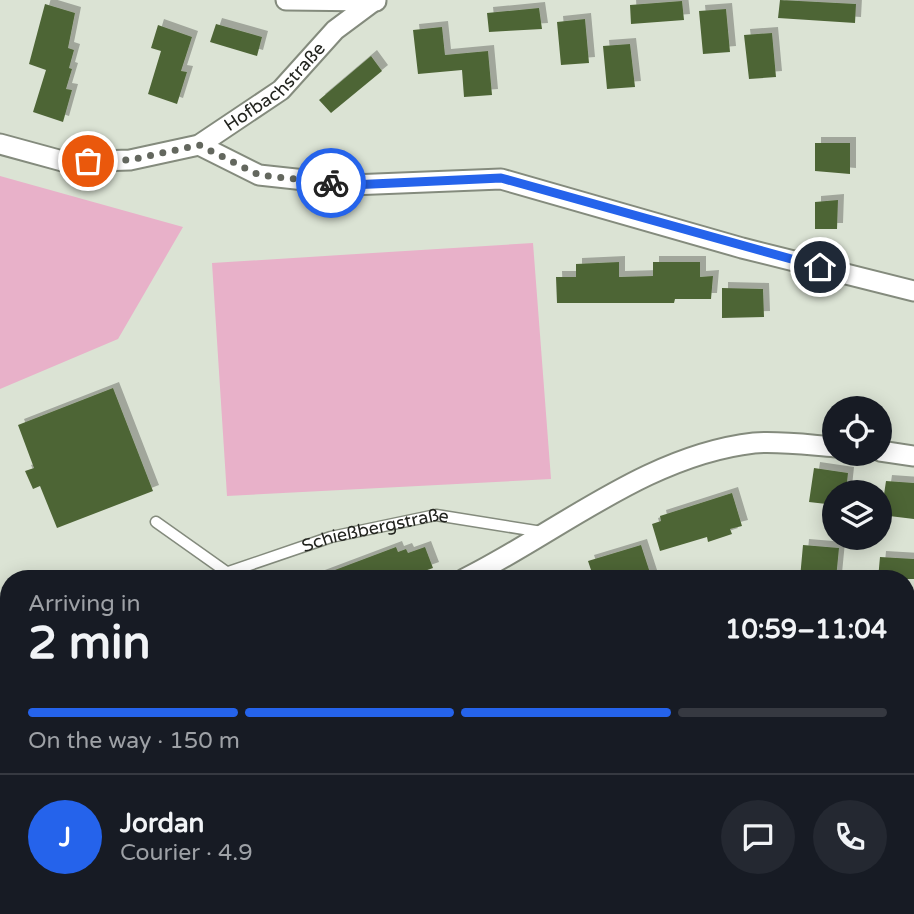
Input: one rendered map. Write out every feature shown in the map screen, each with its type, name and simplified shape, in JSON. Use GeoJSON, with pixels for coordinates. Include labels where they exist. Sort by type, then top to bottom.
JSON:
{"type":"FeatureCollection","features":[{"type":"Feature","properties":{"kind":"street","name":"Hofbachstraße"},"geometry":{"type":"LineString","coordinates":[[286,0],[378,1]]}},
{"type":"Feature","properties":{"kind":"street","name":"Hofbachstraße"},"geometry":{"type":"LineString","coordinates":[[0,144],[66,162],[130,160],[199,145],[281,90],[335,30],[378,1]]}},
{"type":"Feature","properties":{"kind":"street"},"geometry":{"type":"LineString","coordinates":[[199,145],[259,175],[351,185],[501,178],[743,248],[914,291]]}},
{"type":"Feature","properties":{"kind":"street"},"geometry":{"type":"LineString","coordinates":[[482,570],[631,485],[692,458],[754,443],[822,446]]}},
{"type":"Feature","properties":{"kind":"street"},"geometry":{"type":"LineString","coordinates":[[892,453],[914,456]]}},
{"type":"Feature","properties":{"kind":"lane","name":"Schießbergstraße"},"geometry":{"type":"LineString","coordinates":[[237,570],[331,537],[436,514],[546,533]]}},
{"type":"Feature","properties":{"kind":"lane"},"geometry":{"type":"LineString","coordinates":[[156,522],[224,570]]}},
{"type":"Feature","properties":{"kind":"shaded area"},"geometry":{"type":"Polygon","coordinates":[[[0,176],[183,227],[118,339],[0,389],[0,176]]]}},
{"type":"Feature","properties":{"kind":"shaded area"},"geometry":{"type":"Polygon","coordinates":[[[533,243],[551,479],[227,496],[212,263],[533,243]]]}},
{"type":"Feature","properties":{"kind":"building"},"geometry":{"type":"Polygon","coordinates":[[[780,0],[856,4],[855,23],[778,18],[780,0]]]}},
{"type":"Feature","properties":{"kind":"building"},"geometry":{"type":"Polygon","coordinates":[[[682,1],[684,20],[631,24],[630,5],[682,1]]]}},
{"type":"Feature","properties":{"kind":"building"},"geometry":{"type":"Polygon","coordinates":[[[45,4],[75,13],[68,48],[74,50],[69,68],[72,69],[66,89],[72,90],[63,122],[33,112],[46,70],[29,64],[45,4]]]}},
{"type":"Feature","properties":{"kind":"building"},"geometry":{"type":"Polygon","coordinates":[[[539,8],[542,29],[489,32],[487,13],[539,8]]]}},
{"type":"Feature","properties":{"kind":"building"},"geometry":{"type":"Polygon","coordinates":[[[726,9],[730,52],[703,54],[699,11],[726,9]]]}},
{"type":"Feature","properties":{"kind":"building"},"geometry":{"type":"Polygon","coordinates":[[[585,19],[589,63],[561,65],[557,22],[585,19]]]}},
{"type":"Feature","properties":{"kind":"building"},"geometry":{"type":"Polygon","coordinates":[[[216,24],[262,37],[257,56],[210,42],[216,24]]]}},
{"type":"Feature","properties":{"kind":"building"},"geometry":{"type":"Polygon","coordinates":[[[158,25],[192,37],[181,71],[187,72],[177,104],[148,94],[161,51],[151,48],[158,25]]]}},
{"type":"Feature","properties":{"kind":"building"},"geometry":{"type":"Polygon","coordinates":[[[442,27],[445,55],[488,51],[492,95],[464,97],[462,70],[418,74],[413,30],[442,27]]]}},
{"type":"Feature","properties":{"kind":"building"},"geometry":{"type":"Polygon","coordinates":[[[772,33],[776,77],[749,79],[744,35],[772,33]]]}},
{"type":"Feature","properties":{"kind":"building"},"geometry":{"type":"Polygon","coordinates":[[[630,44],[635,87],[607,89],[603,46],[630,44]]]}},
{"type":"Feature","properties":{"kind":"building"},"geometry":{"type":"Polygon","coordinates":[[[371,56],[382,71],[331,113],[319,100],[371,56]]]}},
{"type":"Feature","properties":{"kind":"building"},"geometry":{"type":"Polygon","coordinates":[[[815,143],[850,143],[850,174],[815,171],[815,143]]]}},
{"type":"Feature","properties":{"kind":"building"},"geometry":{"type":"Polygon","coordinates":[[[838,200],[837,229],[815,229],[815,202],[838,200]]]}},
{"type":"Feature","properties":{"kind":"building"},"geometry":{"type":"Polygon","coordinates":[[[619,262],[619,277],[653,276],[653,262],[700,262],[700,277],[713,276],[711,299],[675,299],[674,303],[557,303],[556,277],[576,277],[576,264],[619,262]]]}},
{"type":"Feature","properties":{"kind":"building"},"geometry":{"type":"Polygon","coordinates":[[[722,288],[763,289],[764,317],[722,318],[722,288]]]}},
{"type":"Feature","properties":{"kind":"building"},"geometry":{"type":"Polygon","coordinates":[[[113,388],[153,491],[57,528],[40,486],[33,489],[25,471],[34,468],[18,425],[113,388]]]}},
{"type":"Feature","properties":{"kind":"building"},"geometry":{"type":"Polygon","coordinates":[[[814,468],[848,473],[847,480],[822,480],[822,504],[809,502],[814,468]]]}},
{"type":"Feature","properties":{"kind":"building"},"geometry":{"type":"Polygon","coordinates":[[[892,481],[914,483],[914,519],[892,516],[892,481]]]}},
{"type":"Feature","properties":{"kind":"building"},"geometry":{"type":"Polygon","coordinates":[[[732,493],[742,526],[730,529],[732,534],[708,542],[707,537],[660,551],[652,524],[661,521],[660,516],[732,493]]]}},
{"type":"Feature","properties":{"kind":"building"},"geometry":{"type":"Polygon","coordinates":[[[641,545],[649,570],[591,570],[588,561],[641,545]]]}},
{"type":"Feature","properties":{"kind":"building"},"geometry":{"type":"Polygon","coordinates":[[[803,545],[822,547],[822,550],[839,550],[837,570],[801,570],[803,545]]]}},
{"type":"Feature","properties":{"kind":"building"},"geometry":{"type":"Polygon","coordinates":[[[396,547],[398,552],[406,549],[408,553],[425,547],[433,568],[427,570],[335,570],[396,547]]]}},
{"type":"Feature","properties":{"kind":"building"},"geometry":{"type":"Polygon","coordinates":[[[880,557],[914,559],[914,570],[879,570],[880,557]]]}},
{"type":"Feature","properties":{"kind":"way so far"},"geometry":{"type":"LineString","coordinates":[[88,161],[130,160],[199,145],[228,162],[259,175],[331,183]]}},
{"type":"Feature","properties":{"kind":"route"},"geometry":{"type":"LineString","coordinates":[[331,183],[351,185],[501,178],[743,248],[820,267]]}}]}
